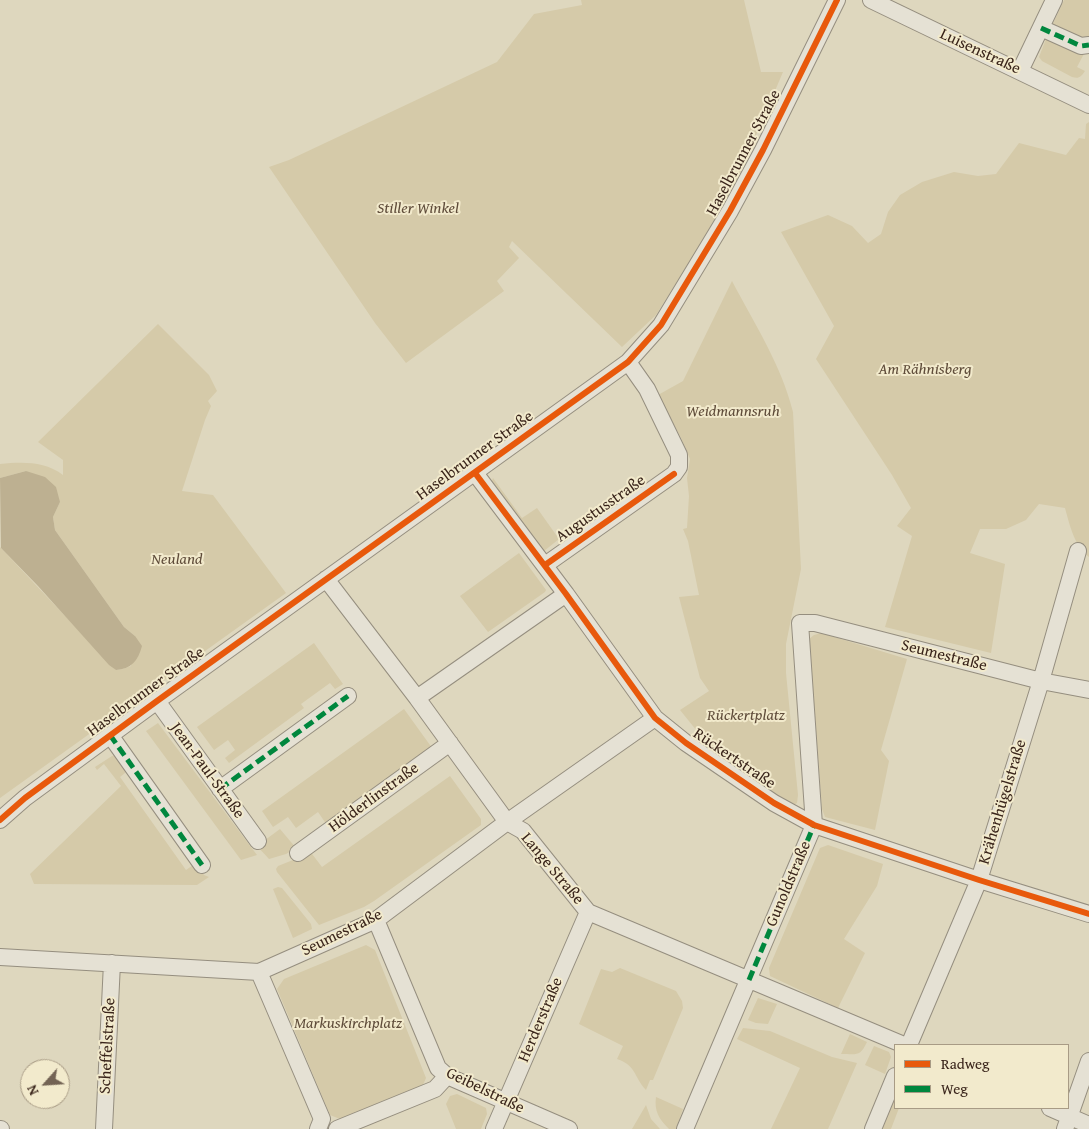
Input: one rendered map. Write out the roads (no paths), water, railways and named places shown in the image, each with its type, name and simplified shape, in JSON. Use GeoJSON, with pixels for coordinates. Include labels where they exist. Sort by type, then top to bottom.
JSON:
{"type":"FeatureCollection","features":[{"type":"Feature","properties":{"kind":"street","name":"Haselbrunner Straße"},"geometry":{"type":"LineString","coordinates":[[0,820],[25,798],[156,701],[628,362],[661,325],[730,211],[763,150],[837,0]]}},
{"type":"Feature","properties":{"kind":"street","name":"Luisenstraße"},"geometry":{"type":"LineString","coordinates":[[871,0],[1089,105]]}},
{"type":"Feature","properties":{"kind":"street"},"geometry":{"type":"LineString","coordinates":[[1020,71],[1054,0]]}},
{"type":"Feature","properties":{"kind":"street"},"geometry":{"type":"LineString","coordinates":[[1041,28],[1081,46],[1089,45]]}},
{"type":"Feature","properties":{"kind":"street","name":"Augustusstraße"},"geometry":{"type":"LineString","coordinates":[[545,565],[674,474],[679,467],[679,455],[647,389],[628,362]]}},
{"type":"Feature","properties":{"kind":"street","name":"Rückertstraße"},"geometry":{"type":"LineString","coordinates":[[475,473],[545,565],[655,718],[686,743],[774,803],[814,825],[979,880],[1089,914]]}},
{"type":"Feature","properties":{"kind":"street","name":"Krähenhügelstraße"},"geometry":{"type":"LineString","coordinates":[[909,1044],[979,880],[1041,681],[1078,551]]}},
{"type":"Feature","properties":{"kind":"street","name":"Lange Straße"},"geometry":{"type":"LineString","coordinates":[[326,579],[417,698],[507,822],[523,831],[588,912],[902,1044]]}},
{"type":"Feature","properties":{"kind":"street"},"geometry":{"type":"LineString","coordinates":[[417,698],[566,594]]}},
{"type":"Feature","properties":{"kind":"street","name":"Seumestraße"},"geometry":{"type":"LineString","coordinates":[[800,623],[815,624],[1041,681],[1089,690]]}},
{"type":"Feature","properties":{"kind":"street","name":"Gunoldstraße"},"geometry":{"type":"LineString","coordinates":[[685,1129],[814,825],[800,623]]}},
{"type":"Feature","properties":{"kind":"street"},"geometry":{"type":"LineString","coordinates":[[220,789],[348,696]]}},
{"type":"Feature","properties":{"kind":"street","name":"Jean-Paul-Straße"},"geometry":{"type":"LineString","coordinates":[[156,701],[258,841]]}},
{"type":"Feature","properties":{"kind":"street","name":"Seumestraße"},"geometry":{"type":"LineString","coordinates":[[0,957],[259,972],[376,920],[507,822],[655,718]]}},
{"type":"Feature","properties":{"kind":"street"},"geometry":{"type":"LineString","coordinates":[[110,735],[202,865]]}},
{"type":"Feature","properties":{"kind":"street","name":"Hölderlinstraße"},"geometry":{"type":"LineString","coordinates":[[298,853],[450,743]]}},
{"type":"Feature","properties":{"kind":"street","name":"Herderstraße"},"geometry":{"type":"LineString","coordinates":[[494,1129],[588,912]]}},
{"type":"Feature","properties":{"kind":"street","name":"Geibelstraße"},"geometry":{"type":"LineString","coordinates":[[376,920],[438,1068],[447,1076],[570,1129]]}},
{"type":"Feature","properties":{"kind":"street","name":"Scheffelstraße"},"geometry":{"type":"LineString","coordinates":[[104,1129],[112,963]]}},
{"type":"Feature","properties":{"kind":"street"},"geometry":{"type":"LineString","coordinates":[[259,972],[322,1119],[318,1129]]}},
{"type":"Feature","properties":{"kind":"street"},"geometry":{"type":"LineString","coordinates":[[1067,1123],[1089,1060]]}},
{"type":"Feature","properties":{"kind":"street"},"geometry":{"type":"LineString","coordinates":[[337,1129],[435,1089],[447,1076]]}},
{"type":"Feature","properties":{"kind":"street"},"geometry":{"type":"LineString","coordinates":[[872,1129],[894,1078]]}},
{"type":"Feature","properties":{"kind":"street"},"geometry":{"type":"LineString","coordinates":[[1051,1109],[1067,1123],[1089,1125]]}},
{"type":"Feature","properties":{"kind":"park label","name":"Stiller Winkel"},"geometry":{"type":"Point","coordinates":[418,209]}},
{"type":"Feature","properties":{"kind":"park label","name":"Am Rähnisberg"},"geometry":{"type":"Point","coordinates":[925,370]}},
{"type":"Feature","properties":{"kind":"park label","name":"Weidmannsruh"},"geometry":{"type":"Point","coordinates":[733,412]}},
{"type":"Feature","properties":{"kind":"park label","name":"Neuland"},"geometry":{"type":"Point","coordinates":[177,560]}},
{"type":"Feature","properties":{"kind":"park label","name":"Rückertplatz"},"geometry":{"type":"Point","coordinates":[746,716]}},
{"type":"Feature","properties":{"kind":"park label","name":"Markuskirchplatz"},"geometry":{"type":"Point","coordinates":[348,1024]}}]}
